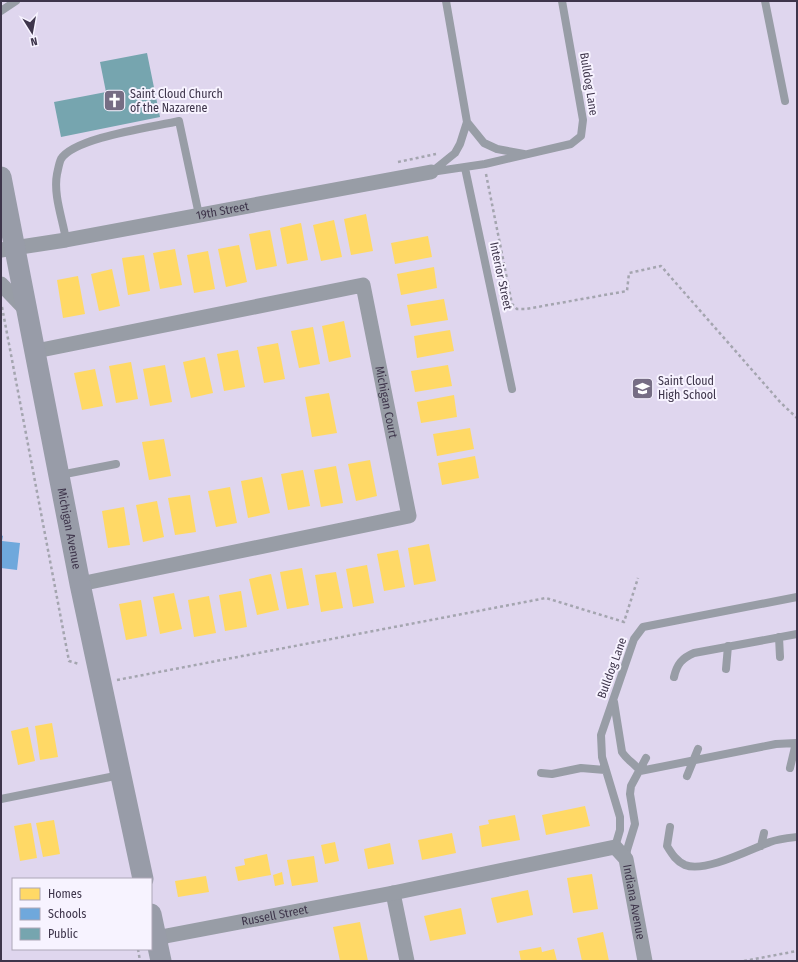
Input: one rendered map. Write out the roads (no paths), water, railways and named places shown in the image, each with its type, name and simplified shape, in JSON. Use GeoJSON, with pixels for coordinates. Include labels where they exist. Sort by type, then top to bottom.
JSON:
{"type":"FeatureCollection","features":[{"type":"Feature","properties":{"kind":"street","name":"19th Street"},"geometry":{"type":"LineString","coordinates":[[8,250],[431,172]]}},
{"type":"Feature","properties":{"kind":"street","name":"Michigan Avenue"},"geometry":{"type":"LineString","coordinates":[[1,177],[8,250],[28,312],[80,584],[144,878]]}},
{"type":"Feature","properties":{"kind":"street"},"geometry":{"type":"LineString","coordinates":[[1,284],[28,312]]}},
{"type":"Feature","properties":{"kind":"street","name":"Michigan Court"},"geometry":{"type":"LineString","coordinates":[[36,350],[363,285],[410,516],[80,584]]}},
{"type":"Feature","properties":{"kind":"street","name":"Indiana Avenue"},"geometry":{"type":"LineString","coordinates":[[615,847],[626,859],[645,961]]}},
{"type":"Feature","properties":{"kind":"street","name":"Russell Street"},"geometry":{"type":"LineString","coordinates":[[157,941],[166,936],[393,893],[615,847]]}},
{"type":"Feature","properties":{"kind":"street"},"geometry":{"type":"LineString","coordinates":[[393,893],[407,961]]}},
{"type":"Feature","properties":{"kind":"street"},"geometry":{"type":"LineString","coordinates":[[152,918],[161,961]]}},
{"type":"Feature","properties":{"kind":"lane"},"geometry":{"type":"LineString","coordinates":[[1,11],[16,1]]}},
{"type":"Feature","properties":{"kind":"lane","name":"Bulldog Lane"},"geometry":{"type":"LineString","coordinates":[[431,172],[455,154],[467,122],[446,1]]}},
{"type":"Feature","properties":{"kind":"lane","name":"Bulldog Lane"},"geometry":{"type":"LineString","coordinates":[[431,172],[465,168],[526,155],[571,144],[581,136],[583,120],[562,1]]}},
{"type":"Feature","properties":{"kind":"lane"},"geometry":{"type":"LineString","coordinates":[[765,1],[785,101]]}},
{"type":"Feature","properties":{"kind":"lane"},"geometry":{"type":"LineString","coordinates":[[66,240],[58,199],[57,183],[57,175],[61,159],[76,148],[91,140],[179,121],[199,215]]}},
{"type":"Feature","properties":{"kind":"lane","name":"Bulldog Lane"},"geometry":{"type":"LineString","coordinates":[[467,122],[484,143],[497,149],[526,155]]}},
{"type":"Feature","properties":{"kind":"lane","name":"Interior Street"},"geometry":{"type":"LineString","coordinates":[[465,168],[512,389]]}},
{"type":"Feature","properties":{"kind":"lane"},"geometry":{"type":"LineString","coordinates":[[60,475],[116,464]]}},
{"type":"Feature","properties":{"kind":"lane","name":"Bulldog Lane"},"geometry":{"type":"LineString","coordinates":[[615,847],[620,830],[620,817],[605,770],[602,757],[601,735],[634,639],[643,627],[797,597]]}},
{"type":"Feature","properties":{"kind":"lane"},"geometry":{"type":"LineString","coordinates":[[674,678],[676,667],[685,657],[694,653],[797,634]]}},
{"type":"Feature","properties":{"kind":"lane"},"geometry":{"type":"LineString","coordinates":[[779,637],[780,657]]}},
{"type":"Feature","properties":{"kind":"lane"},"geometry":{"type":"LineString","coordinates":[[726,669],[728,646]]}},
{"type":"Feature","properties":{"kind":"lane"},"geometry":{"type":"LineString","coordinates":[[613,700],[622,752],[626,758],[640,771]]}},
{"type":"Feature","properties":{"kind":"lane"},"geometry":{"type":"LineString","coordinates":[[640,771],[776,744],[796,743],[790,768]]}},
{"type":"Feature","properties":{"kind":"lane"},"geometry":{"type":"LineString","coordinates":[[687,776],[698,749]]}},
{"type":"Feature","properties":{"kind":"lane"},"geometry":{"type":"LineString","coordinates":[[626,859],[627,850],[635,824],[630,794],[631,786],[636,774],[640,771],[646,758]]}},
{"type":"Feature","properties":{"kind":"lane"},"geometry":{"type":"LineString","coordinates":[[541,773],[552,774],[581,768],[605,770]]}},
{"type":"Feature","properties":{"kind":"lane"},"geometry":{"type":"LineString","coordinates":[[1,799],[90,779],[121,774]]}},
{"type":"Feature","properties":{"kind":"lane"},"geometry":{"type":"LineString","coordinates":[[670,827],[667,846],[676,859],[686,866],[697,867],[729,859],[772,841],[797,837]]}},
{"type":"Feature","properties":{"kind":"lane"},"geometry":{"type":"LineString","coordinates":[[761,846],[764,833]]}},
{"type":"Feature","properties":{"kind":"place","name":"Saint Cloud Church of the Nazarene"},"geometry":{"type":"Point","coordinates":[115,101]}},
{"type":"Feature","properties":{"kind":"place","name":"Saint Cloud High School"},"geometry":{"type":"Point","coordinates":[643,388]}}]}
